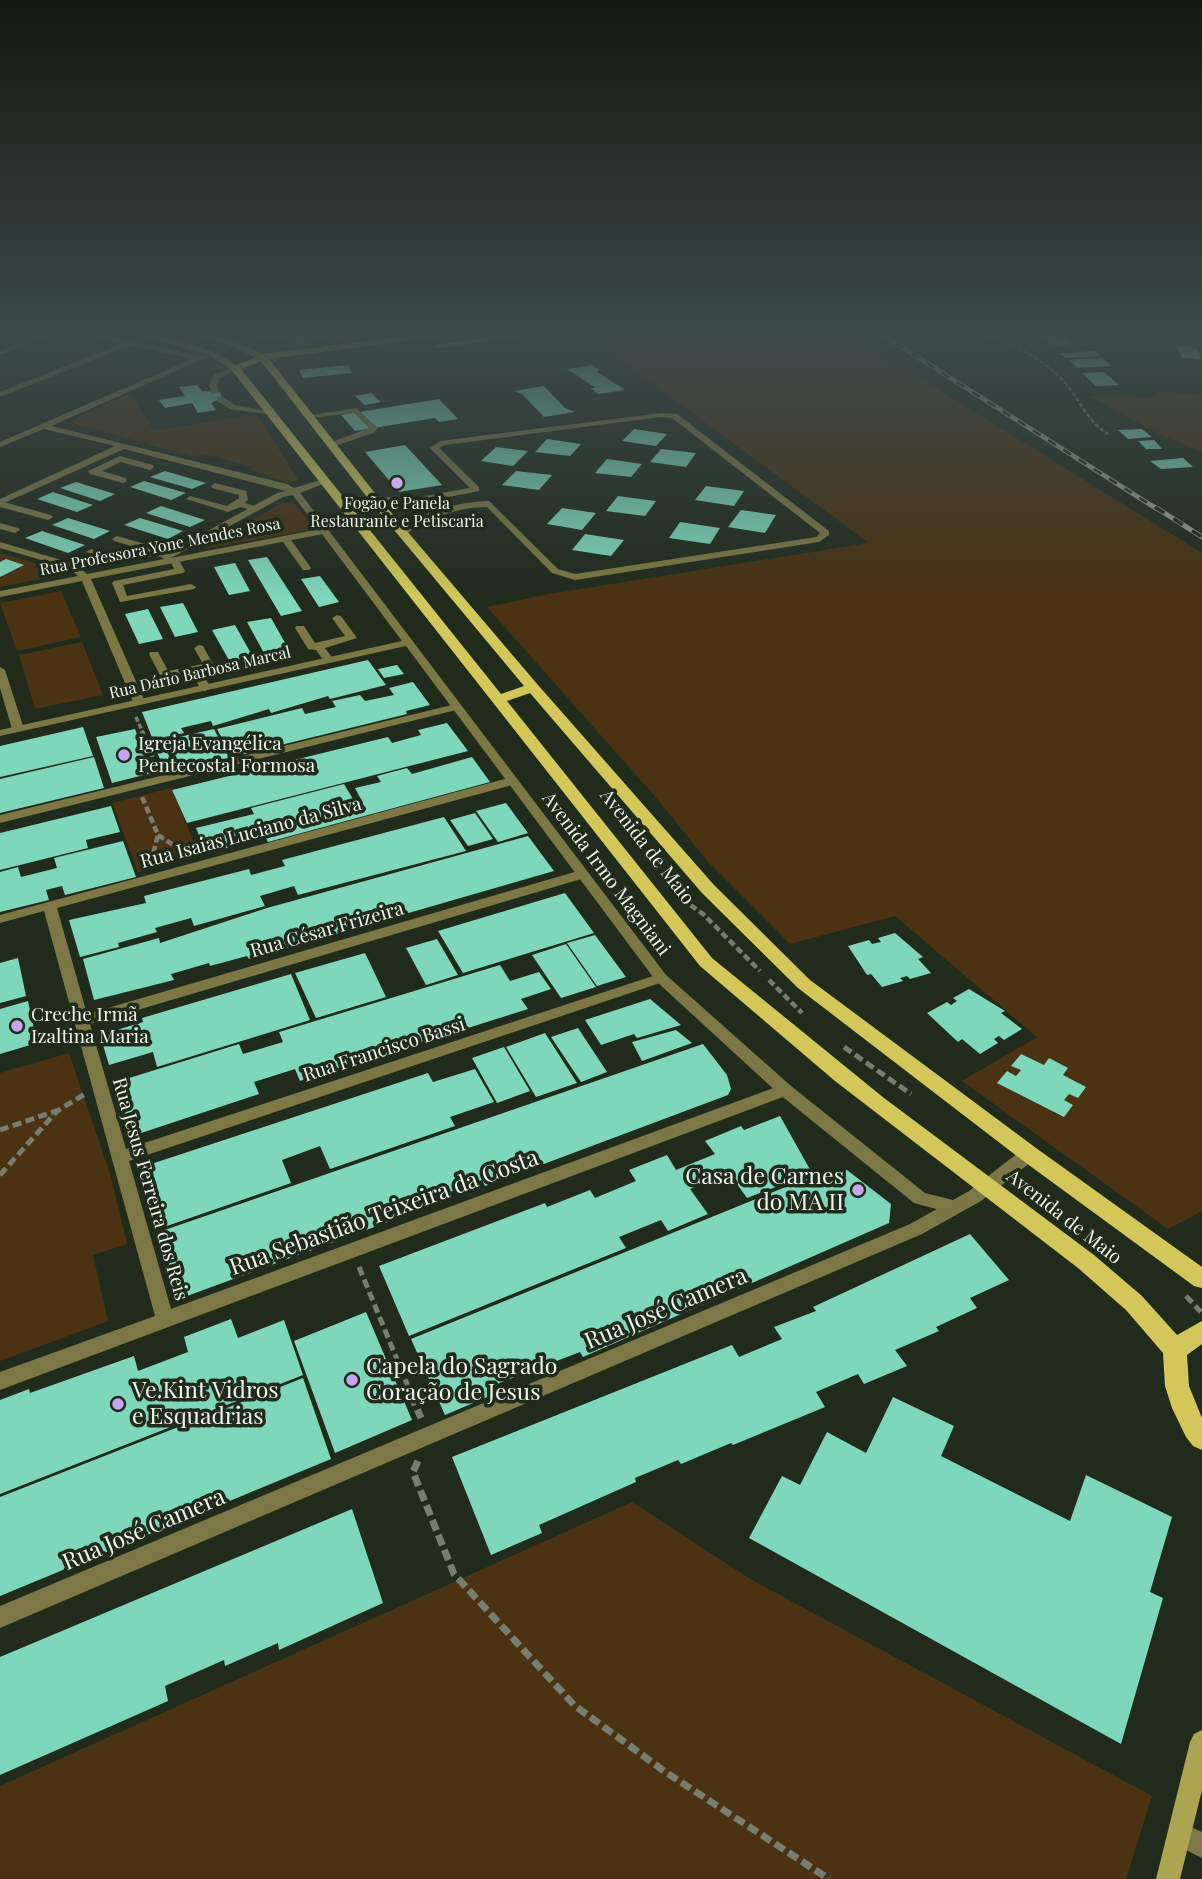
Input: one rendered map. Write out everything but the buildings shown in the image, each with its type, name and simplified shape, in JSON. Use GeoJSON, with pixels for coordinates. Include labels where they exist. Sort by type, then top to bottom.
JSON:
{"type":"FeatureCollection","features":[{"type":"Feature","properties":{"kind":"main road","name":"Avenida de Maio"},"geometry":{"type":"LineString","coordinates":[[286,422],[324,482],[500,699],[667,897],[706,962],[791,1037],[1040,1226],[1152,1318],[1175,1350]]}},
{"type":"Feature","properties":{"kind":"main road","name":"Avenida de Maio"},"geometry":{"type":"LineString","coordinates":[[315,422],[374,499],[533,688],[708,889],[804,984],[1029,1154],[1202,1279]]}},
{"type":"Feature","properties":{"kind":"main road"},"geometry":{"type":"LineString","coordinates":[[324,482],[356,476]]}},
{"type":"Feature","properties":{"kind":"main road"},"geometry":{"type":"LineString","coordinates":[[500,699],[533,688]]}},
{"type":"Feature","properties":{"kind":"main road"},"geometry":{"type":"LineString","coordinates":[[1202,1331],[1175,1350],[1174,1371],[1179,1398],[1202,1438]]}},
{"type":"Feature","properties":{"kind":"main road"},"geometry":{"type":"LineString","coordinates":[[1168,1879],[1192,1840],[1202,1742]]}},
{"type":"Feature","properties":{"kind":"street"},"geometry":{"type":"LineString","coordinates":[[0,445],[53,422]]}},
{"type":"Feature","properties":{"kind":"street"},"geometry":{"type":"LineString","coordinates":[[332,445],[370,431],[374,428],[371,422]]}},
{"type":"Feature","properties":{"kind":"street"},"geometry":{"type":"LineString","coordinates":[[374,499],[408,502],[476,489],[434,448],[443,443],[608,422]]}},
{"type":"Feature","properties":{"kind":"street"},"geometry":{"type":"LineString","coordinates":[[402,532],[425,517],[449,509],[489,504],[555,571],[575,577],[819,539],[826,533],[681,422]]}},
{"type":"Feature","properties":{"kind":"street"},"geometry":{"type":"LineString","coordinates":[[43,426],[284,486],[295,492]]}},
{"type":"Feature","properties":{"kind":"street"},"geometry":{"type":"LineString","coordinates":[[0,503],[123,446]]}},
{"type":"Feature","properties":{"kind":"street"},"geometry":{"type":"LineString","coordinates":[[93,472],[120,459],[150,467]]}},
{"type":"Feature","properties":{"kind":"street"},"geometry":{"type":"LineString","coordinates":[[81,465],[93,472],[123,480]]}},
{"type":"Feature","properties":{"kind":"street"},"geometry":{"type":"LineString","coordinates":[[143,554],[174,557],[280,495],[324,482]]}},
{"type":"Feature","properties":{"kind":"street"},"geometry":{"type":"LineString","coordinates":[[190,499],[229,509],[244,499],[243,493],[215,486]]}},
{"type":"Feature","properties":{"kind":"street","name":"Avenida Irmo Magniani"},"geometry":{"type":"LineString","coordinates":[[295,492],[661,978],[785,1090],[920,1198],[955,1208]]}},
{"type":"Feature","properties":{"kind":"street"},"geometry":{"type":"LineString","coordinates":[[0,503],[48,517]]}},
{"type":"Feature","properties":{"kind":"street"},"geometry":{"type":"LineString","coordinates":[[239,504],[256,508]]}},
{"type":"Feature","properties":{"kind":"street"},"geometry":{"type":"LineString","coordinates":[[0,518],[19,509]]}},
{"type":"Feature","properties":{"kind":"street"},"geometry":{"type":"LineString","coordinates":[[0,526],[15,530]]}},
{"type":"Feature","properties":{"kind":"street","name":"Rua Professora Yone Mendes Rosa"},"geometry":{"type":"LineString","coordinates":[[0,594],[153,565],[174,557],[326,531]]}},
{"type":"Feature","properties":{"kind":"street"},"geometry":{"type":"LineString","coordinates":[[91,552],[120,560],[153,549],[117,538]]}},
{"type":"Feature","properties":{"kind":"street"},"geometry":{"type":"LineString","coordinates":[[286,539],[306,568]]}},
{"type":"Feature","properties":{"kind":"street"},"geometry":{"type":"LineString","coordinates":[[0,545],[72,566],[85,578],[139,702]]}},
{"type":"Feature","properties":{"kind":"street"},"geometry":{"type":"LineString","coordinates":[[174,557],[180,571],[117,583],[124,600],[191,587]]}},
{"type":"Feature","properties":{"kind":"street"},"geometry":{"type":"LineString","coordinates":[[300,628],[312,647],[352,638],[337,618]]}},
{"type":"Feature","properties":{"kind":"street","name":"Rua Dário Barbosa Marcal"},"geometry":{"type":"LineString","coordinates":[[0,733],[406,642]]}},
{"type":"Feature","properties":{"kind":"street"},"geometry":{"type":"LineString","coordinates":[[319,646],[329,660]]}},
{"type":"Feature","properties":{"kind":"street"},"geometry":{"type":"LineString","coordinates":[[154,654],[165,675],[209,666],[199,648]]}},
{"type":"Feature","properties":{"kind":"street"},"geometry":{"type":"LineString","coordinates":[[195,669],[205,688]]}},
{"type":"Feature","properties":{"kind":"street"},"geometry":{"type":"LineString","coordinates":[[0,670],[18,729]]}},
{"type":"Feature","properties":{"kind":"street"},"geometry":{"type":"LineString","coordinates":[[0,820],[456,707]]}},
{"type":"Feature","properties":{"kind":"street","name":"Rua Isaias Luciano da Silva"},"geometry":{"type":"LineString","coordinates":[[0,919],[512,781]]}},
{"type":"Feature","properties":{"kind":"street","name":"Rua César Frizeira"},"geometry":{"type":"LineString","coordinates":[[81,1021],[583,874]]}},
{"type":"Feature","properties":{"kind":"street","name":"Rua Jesus Ferreira dos Reis"},"geometry":{"type":"LineString","coordinates":[[50,907],[165,1320]]}},
{"type":"Feature","properties":{"kind":"street","name":"Rua Francisco Bassi"},"geometry":{"type":"LineString","coordinates":[[119,1157],[661,978]]}},
{"type":"Feature","properties":{"kind":"street","name":"Rua Sebastião Teixeira da Costa"},"geometry":{"type":"LineString","coordinates":[[0,1381],[785,1090]]}},
{"type":"Feature","properties":{"kind":"street","name":"Rua José Camera"},"geometry":{"type":"LineString","coordinates":[[0,1617],[916,1229],[955,1208],[1029,1154]]}},
{"type":"Feature","properties":{"kind":"path"},"geometry":{"type":"LineString","coordinates":[[1091,422],[1108,434]]}},
{"type":"Feature","properties":{"kind":"path"},"geometry":{"type":"LineString","coordinates":[[110,709],[113,714],[133,710],[159,774],[135,780],[158,835],[150,864],[155,879]]}},
{"type":"Feature","properties":{"kind":"path"},"geometry":{"type":"LineString","coordinates":[[667,897],[681,898],[708,889]]}},
{"type":"Feature","properties":{"kind":"path"},"geometry":{"type":"LineString","coordinates":[[667,897],[681,898],[704,914],[805,1016]]}},
{"type":"Feature","properties":{"kind":"path"},"geometry":{"type":"LineString","coordinates":[[834,1041],[918,1098]]}},
{"type":"Feature","properties":{"kind":"path"},"geometry":{"type":"LineString","coordinates":[[0,1175],[57,1111],[99,1082]]}},
{"type":"Feature","properties":{"kind":"path"},"geometry":{"type":"LineString","coordinates":[[0,1130],[57,1111]]}},
{"type":"Feature","properties":{"kind":"path"},"geometry":{"type":"LineString","coordinates":[[352,1250],[429,1436],[413,1472],[454,1574],[522,1651],[575,1704],[664,1772],[829,1879]]}},
{"type":"Feature","properties":{"kind":"path"},"geometry":{"type":"LineString","coordinates":[[1177,1287],[1202,1313]]}},
{"type":"Feature","properties":{"kind":"shaded area"},"geometry":{"type":"Polygon","coordinates":[[[69,422],[148,422],[154,431],[210,422],[261,422],[299,481],[286,482],[251,470],[253,467],[208,455],[191,456],[69,422]]]}},
{"type":"Feature","properties":{"kind":"shaded area"},"geometry":{"type":"Polygon","coordinates":[[[704,422],[990,422],[1202,553],[1202,1211],[1168,1229],[962,1081],[1037,1037],[895,916],[790,944],[709,863],[653,794],[487,607],[549,594],[869,543],[704,422]]]}},
{"type":"Feature","properties":{"kind":"shaded area"},"geometry":{"type":"Polygon","coordinates":[[[1137,422],[1202,422],[1202,451],[1163,436],[1137,422]]]}},
{"type":"Feature","properties":{"kind":"shaded area"},"geometry":{"type":"Polygon","coordinates":[[[283,502],[295,504],[309,522],[309,530],[203,549],[283,502]]]}},
{"type":"Feature","properties":{"kind":"shaded area"},"geometry":{"type":"Polygon","coordinates":[[[0,553],[58,570],[62,575],[0,587],[0,553]]]}},
{"type":"Feature","properties":{"kind":"shaded area"},"geometry":{"type":"Polygon","coordinates":[[[61,591],[81,637],[17,651],[0,603],[61,591]]]}},
{"type":"Feature","properties":{"kind":"shaded area"},"geometry":{"type":"Polygon","coordinates":[[[82,642],[103,695],[35,709],[19,655],[82,642]]]}},
{"type":"Feature","properties":{"kind":"shaded area"},"geometry":{"type":"Polygon","coordinates":[[[171,788],[200,856],[138,872],[112,803],[171,788]]]}},
{"type":"Feature","properties":{"kind":"shaded area"},"geometry":{"type":"Polygon","coordinates":[[[69,1053],[110,1174],[127,1244],[93,1255],[108,1321],[0,1361],[0,1073],[69,1053]]]}},
{"type":"Feature","properties":{"kind":"shaded area"},"geometry":{"type":"Polygon","coordinates":[[[632,1502],[752,1580],[1152,1796],[1126,1879],[0,1879],[0,1786],[632,1502]]]}},
{"type":"Feature","properties":{"kind":"railway"},"geometry":{"type":"LineString","coordinates":[[1019,422],[1157,509]]}},
{"type":"Feature","properties":{"kind":"railway"},"geometry":{"type":"LineString","coordinates":[[1155,507],[1202,537]]}},
{"type":"Feature","properties":{"kind":"place","name":"Fogão e Panela Restaurante e Petiscaria"},"geometry":{"type":"Point","coordinates":[397,483]}},
{"type":"Feature","properties":{"kind":"place","name":"Igreja Evangélica Pentecostal Formosa"},"geometry":{"type":"Point","coordinates":[124,755]}},
{"type":"Feature","properties":{"kind":"place","name":"Creche Irmã Izaltina Maria"},"geometry":{"type":"Point","coordinates":[17,1026]}},
{"type":"Feature","properties":{"kind":"place","name":"Casa de Carnes do MA II"},"geometry":{"type":"Point","coordinates":[858,1190]}},
{"type":"Feature","properties":{"kind":"place","name":"Capela do Sagrado Coração de Jesus"},"geometry":{"type":"Point","coordinates":[352,1380]}},
{"type":"Feature","properties":{"kind":"place","name":"Ve.Kint Vidros e Esquadrias"},"geometry":{"type":"Point","coordinates":[118,1404]}}]}
